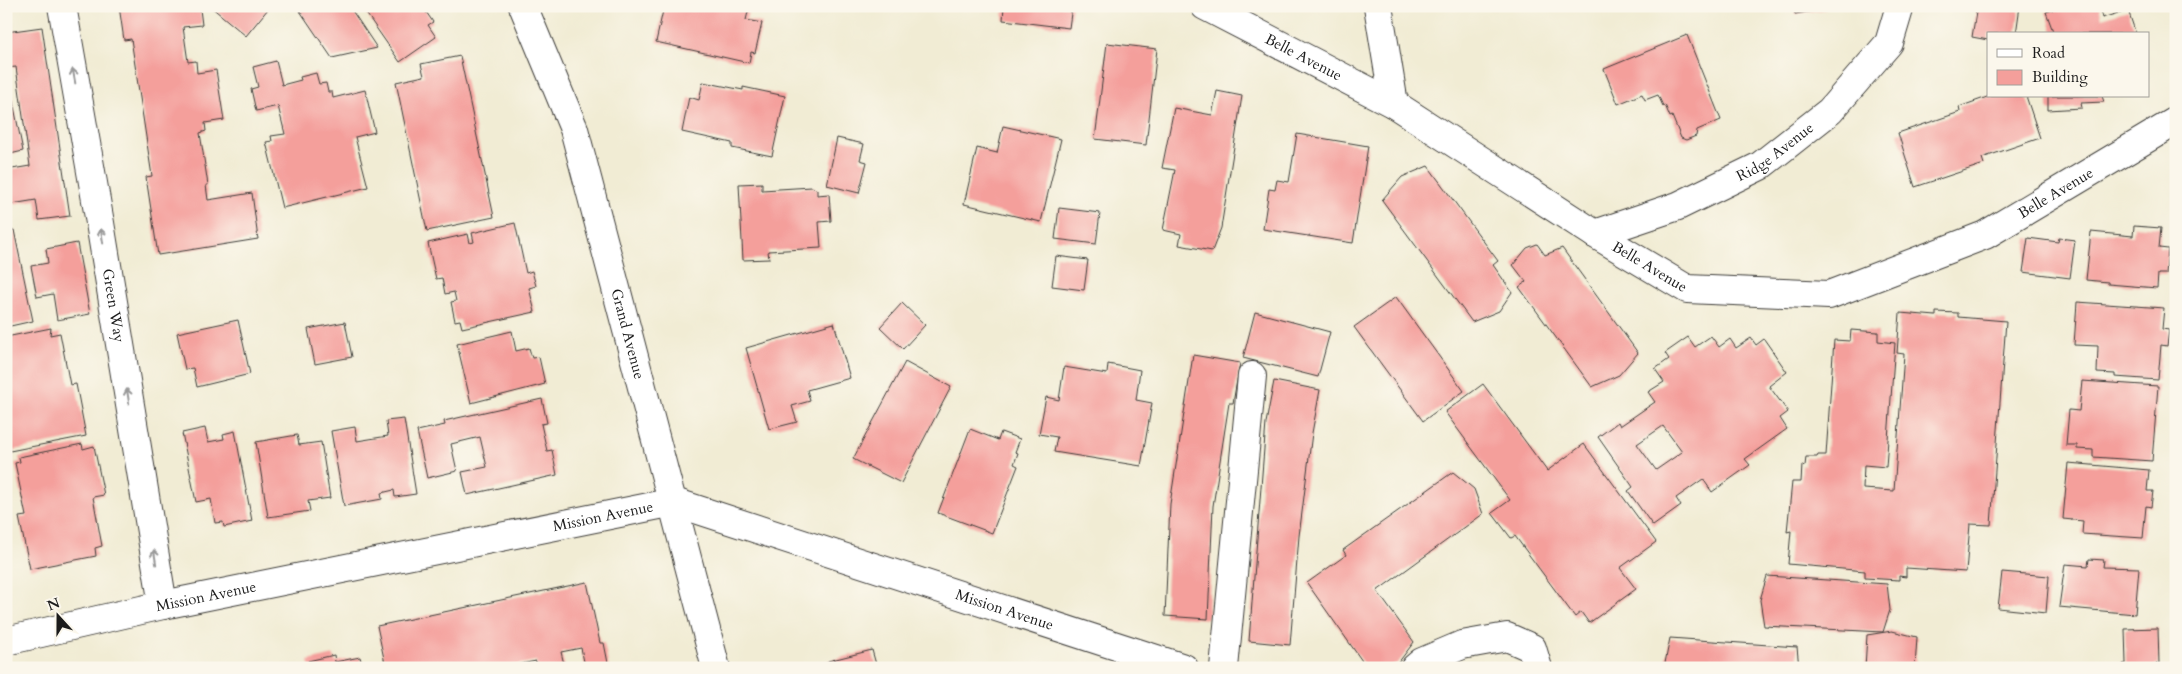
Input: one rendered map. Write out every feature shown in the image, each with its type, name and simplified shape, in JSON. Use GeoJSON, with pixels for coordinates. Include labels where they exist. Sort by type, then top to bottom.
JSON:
{"type":"FeatureCollection","features":[{"type":"Feature","properties":{"kind":"street","name":"Green Way"},"geometry":{"type":"LineString","coordinates":[[62,6],[163,605]]}},
{"type":"Feature","properties":{"kind":"street","name":"Grand Avenue"},"geometry":{"type":"LineString","coordinates":[[523,6],[574,129],[674,502],[716,668]]}},
{"type":"Feature","properties":{"kind":"street","name":"Belle Avenue"},"geometry":{"type":"LineString","coordinates":[[1205,6],[1394,104],[1595,234],[1687,290],[1829,294],[1985,235],[2176,121]]}},
{"type":"Feature","properties":{"kind":"street"},"geometry":{"type":"LineString","coordinates":[[1378,6],[1394,104]]}},
{"type":"Feature","properties":{"kind":"street","name":"Ridge Avenue"},"geometry":{"type":"LineString","coordinates":[[1595,234],[1678,206],[1760,166],[1836,104],[1889,42],[1900,6]]}},
{"type":"Feature","properties":{"kind":"street"},"geometry":{"type":"LineString","coordinates":[[1224,668],[1252,376]]}},
{"type":"Feature","properties":{"kind":"street","name":"Mission Avenue"},"geometry":{"type":"LineString","coordinates":[[6,641],[163,605],[674,502],[1184,668]]}},
{"type":"Feature","properties":{"kind":"street"},"geometry":{"type":"LineString","coordinates":[[1415,668],[1422,662],[1462,645],[1507,637],[1532,648],[1538,668]]}},
{"type":"Feature","properties":{"kind":"building"},"geometry":{"type":"Polygon","coordinates":[[[119,6],[196,6],[200,9],[202,25],[183,27],[188,62],[196,61],[197,73],[216,70],[224,120],[205,123],[206,131],[200,133],[208,185],[206,185],[208,200],[252,193],[258,239],[158,255],[146,177],[152,176],[131,39],[124,40],[119,6]]]}},
{"type":"Feature","properties":{"kind":"building"},"geometry":{"type":"Polygon","coordinates":[[[210,6],[265,6],[268,9],[246,36],[210,6]]]}},
{"type":"Feature","properties":{"kind":"building"},"geometry":{"type":"Polygon","coordinates":[[[301,6],[349,6],[377,48],[332,58],[298,8],[301,6]]]}},
{"type":"Feature","properties":{"kind":"building"},"geometry":{"type":"Polygon","coordinates":[[[361,6],[422,6],[433,22],[428,25],[436,37],[400,62],[361,6]]]}},
{"type":"Feature","properties":{"kind":"building"},"geometry":{"type":"Polygon","coordinates":[[[664,6],[749,8],[746,20],[762,23],[755,53],[751,52],[749,63],[656,42],[664,6]]]}},
{"type":"Feature","properties":{"kind":"building"},"geometry":{"type":"Polygon","coordinates":[[[1004,6],[1072,6],[1069,28],[1003,20],[1004,6]]]}},
{"type":"Feature","properties":{"kind":"building"},"geometry":{"type":"Polygon","coordinates":[[[1793,6],[1826,6],[1826,9],[1795,14],[1793,6]]]}},
{"type":"Feature","properties":{"kind":"building"},"geometry":{"type":"Polygon","coordinates":[[[1977,6],[2020,6],[2016,32],[1987,32],[1987,40],[1972,37],[1977,6]]]}},
{"type":"Feature","properties":{"kind":"building"},"geometry":{"type":"Polygon","coordinates":[[[2064,6],[2099,6],[2102,18],[2128,10],[2135,32],[2053,32],[2046,12],[2064,6]]]}},
{"type":"Feature","properties":{"kind":"building"},"geometry":{"type":"Polygon","coordinates":[[[42,27],[70,216],[39,220],[36,200],[6,205],[6,170],[30,166],[16,67],[6,68],[6,32],[42,27]]]}},
{"type":"Feature","properties":{"kind":"building"},"geometry":{"type":"Polygon","coordinates":[[[1687,35],[1721,120],[1697,130],[1696,136],[1686,140],[1681,138],[1672,116],[1670,117],[1658,95],[1645,100],[1642,94],[1618,104],[1604,69],[1687,35]]]}},
{"type":"Feature","properties":{"kind":"building"},"geometry":{"type":"Polygon","coordinates":[[[1107,43],[1157,49],[1146,145],[1095,139],[1107,43]]]}},
{"type":"Feature","properties":{"kind":"building"},"geometry":{"type":"Polygon","coordinates":[[[460,56],[494,217],[427,231],[396,82],[424,76],[421,64],[460,56]]]}},
{"type":"Feature","properties":{"kind":"building"},"geometry":{"type":"Polygon","coordinates":[[[276,61],[282,85],[301,80],[300,77],[316,73],[319,84],[326,83],[328,92],[332,92],[333,98],[365,90],[375,132],[355,137],[368,187],[282,208],[266,142],[272,141],[271,136],[285,134],[278,106],[256,111],[251,89],[258,87],[253,67],[276,61]]]}},
{"type":"Feature","properties":{"kind":"building"},"geometry":{"type":"Polygon","coordinates":[[[703,82],[743,90],[743,87],[785,96],[772,156],[732,148],[732,143],[682,132],[689,97],[699,100],[703,82]]]}},
{"type":"Feature","properties":{"kind":"building"},"geometry":{"type":"Polygon","coordinates":[[[1217,91],[1242,96],[1221,228],[1212,251],[1179,245],[1181,234],[1163,230],[1175,170],[1162,168],[1174,108],[1212,115],[1217,91]]]}},
{"type":"Feature","properties":{"kind":"building"},"geometry":{"type":"Polygon","coordinates":[[[11,92],[23,151],[6,155],[6,93],[11,92]]]}},
{"type":"Feature","properties":{"kind":"building"},"geometry":{"type":"Polygon","coordinates":[[[1987,97],[2027,98],[2040,138],[1982,158],[1984,164],[1915,187],[1898,133],[1960,112],[1959,107],[1987,97]]]}},
{"type":"Feature","properties":{"kind":"building"},"geometry":{"type":"Polygon","coordinates":[[[2048,98],[2103,98],[2104,102],[2081,103],[2082,108],[2048,110],[2048,98]]]}},
{"type":"Feature","properties":{"kind":"building"},"geometry":{"type":"Polygon","coordinates":[[[1003,126],[1061,139],[1041,222],[964,204],[977,148],[997,153],[1003,126]]]}},
{"type":"Feature","properties":{"kind":"building"},"geometry":{"type":"Polygon","coordinates":[[[1297,134],[1368,146],[1353,243],[1263,229],[1269,189],[1275,190],[1277,180],[1289,182],[1297,134]]]}},
{"type":"Feature","properties":{"kind":"building"},"geometry":{"type":"Polygon","coordinates":[[[837,138],[864,144],[860,160],[867,162],[859,193],[827,185],[837,138]]]}},
{"type":"Feature","properties":{"kind":"building"},"geometry":{"type":"Polygon","coordinates":[[[1428,166],[1498,261],[1493,265],[1512,292],[1499,311],[1472,322],[1382,200],[1402,177],[1428,166]]]}},
{"type":"Feature","properties":{"kind":"building"},"geometry":{"type":"Polygon","coordinates":[[[762,183],[762,190],[812,187],[817,190],[817,195],[829,194],[831,221],[819,222],[821,248],[768,251],[769,259],[743,260],[739,184],[762,183]]]}},
{"type":"Feature","properties":{"kind":"building"},"geometry":{"type":"Polygon","coordinates":[[[1059,208],[1100,213],[1096,244],[1055,239],[1059,208]]]}},
{"type":"Feature","properties":{"kind":"building"},"geometry":{"type":"Polygon","coordinates":[[[515,223],[526,273],[532,271],[536,286],[529,288],[535,312],[462,328],[460,320],[455,321],[451,302],[456,301],[454,292],[445,294],[442,278],[436,279],[428,243],[468,234],[470,243],[474,242],[472,233],[515,223]]]}},
{"type":"Feature","properties":{"kind":"building"},"geometry":{"type":"Polygon","coordinates":[[[2134,226],[2161,228],[2159,248],[2168,249],[2166,274],[2158,274],[2157,288],[2108,284],[2108,282],[2086,280],[2091,232],[2133,236],[2134,226]]]}},
{"type":"Feature","properties":{"kind":"building"},"geometry":{"type":"Polygon","coordinates":[[[14,230],[33,321],[6,327],[6,231],[14,230]]]}},
{"type":"Feature","properties":{"kind":"building"},"geometry":{"type":"Polygon","coordinates":[[[2028,238],[2058,242],[2059,238],[2075,240],[2070,278],[2023,272],[2028,238]]]}},
{"type":"Feature","properties":{"kind":"building"},"geometry":{"type":"Polygon","coordinates":[[[77,243],[90,314],[57,320],[53,294],[37,297],[31,266],[48,263],[46,249],[77,243]]]}},
{"type":"Feature","properties":{"kind":"building"},"geometry":{"type":"Polygon","coordinates":[[[1537,244],[1545,255],[1562,248],[1638,353],[1619,375],[1592,387],[1519,287],[1526,282],[1513,265],[1527,248],[1537,244]]]}},
{"type":"Feature","properties":{"kind":"building"},"geometry":{"type":"Polygon","coordinates":[[[1056,256],[1088,260],[1084,290],[1052,286],[1056,256]]]}},
{"type":"Feature","properties":{"kind":"building"},"geometry":{"type":"Polygon","coordinates":[[[1396,297],[1464,391],[1423,421],[1354,327],[1396,297]]]}},
{"type":"Feature","properties":{"kind":"building"},"geometry":{"type":"Polygon","coordinates":[[[2077,302],[2164,308],[2162,329],[2169,330],[2167,346],[2161,345],[2158,380],[2115,377],[2115,374],[2097,373],[2098,346],[2074,345],[2077,302]]]}},
{"type":"Feature","properties":{"kind":"building"},"geometry":{"type":"Polygon","coordinates":[[[902,303],[925,325],[903,349],[880,327],[902,303]]]}},
{"type":"Feature","properties":{"kind":"building"},"geometry":{"type":"Polygon","coordinates":[[[1255,312],[1330,332],[1318,377],[1243,358],[1255,312]]]}},
{"type":"Feature","properties":{"kind":"building"},"geometry":{"type":"Polygon","coordinates":[[[1936,312],[1958,313],[1958,317],[2006,321],[1991,525],[1970,524],[1966,572],[1906,568],[1906,577],[1899,576],[1899,580],[1865,578],[1865,571],[1788,564],[1791,531],[1787,532],[1792,482],[1801,482],[1802,465],[1805,466],[1806,457],[1826,455],[1834,340],[1850,341],[1851,330],[1878,332],[1878,341],[1895,343],[1886,467],[1864,465],[1863,489],[1894,491],[1904,354],[1897,353],[1900,313],[1936,316],[1936,312]]]}},
{"type":"Feature","properties":{"kind":"building"},"geometry":{"type":"Polygon","coordinates":[[[238,320],[250,374],[197,387],[193,368],[185,369],[177,333],[238,320]]]}},
{"type":"Feature","properties":{"kind":"building"},"geometry":{"type":"Polygon","coordinates":[[[345,322],[352,357],[315,364],[308,329],[345,322]]]}},
{"type":"Feature","properties":{"kind":"building"},"geometry":{"type":"Polygon","coordinates":[[[834,323],[850,378],[807,390],[810,401],[792,406],[797,422],[769,429],[746,348],[834,323]]]}},
{"type":"Feature","properties":{"kind":"building"},"geometry":{"type":"Polygon","coordinates":[[[51,328],[50,335],[60,333],[70,385],[76,384],[86,436],[10,451],[6,429],[6,337],[51,328]]]}},
{"type":"Feature","properties":{"kind":"building"},"geometry":{"type":"Polygon","coordinates":[[[512,331],[516,351],[529,348],[532,358],[539,357],[545,384],[471,403],[457,344],[512,331]]]}},
{"type":"Feature","properties":{"kind":"building"},"geometry":{"type":"Polygon","coordinates":[[[1711,336],[1719,347],[1730,339],[1736,348],[1751,338],[1756,345],[1764,339],[1787,372],[1769,386],[1788,412],[1780,418],[1787,429],[1745,459],[1750,465],[1712,492],[1703,479],[1676,498],[1681,506],[1653,526],[1628,491],[1633,487],[1598,437],[1618,422],[1620,426],[1655,402],[1648,392],[1664,382],[1655,369],[1669,359],[1665,353],[1688,337],[1695,347],[1711,336]],[[1663,426],[1637,444],[1656,470],[1682,452],[1663,426]]]}},
{"type":"Feature","properties":{"kind":"building"},"geometry":{"type":"Polygon","coordinates":[[[1193,355],[1240,363],[1233,403],[1229,403],[1213,506],[1208,619],[1165,616],[1170,504],[1193,355]]]}},
{"type":"Feature","properties":{"kind":"building"},"geometry":{"type":"Polygon","coordinates":[[[905,362],[951,387],[901,483],[853,459],[905,362]]]}},
{"type":"Feature","properties":{"kind":"building"},"geometry":{"type":"Polygon","coordinates":[[[1108,364],[1140,370],[1136,400],[1152,403],[1141,466],[1054,452],[1057,437],[1039,434],[1046,397],[1059,400],[1064,367],[1107,374],[1108,364]]]}},
{"type":"Feature","properties":{"kind":"building"},"geometry":{"type":"Polygon","coordinates":[[[1274,381],[1320,390],[1312,433],[1299,536],[1290,645],[1249,641],[1266,423],[1274,381]]]}},
{"type":"Feature","properties":{"kind":"building"},"geometry":{"type":"Polygon","coordinates":[[[2082,381],[2158,386],[2152,461],[2093,457],[2093,450],[2077,449],[2077,445],[2066,445],[2069,410],[2079,411],[2082,381]]]}},
{"type":"Feature","properties":{"kind":"building"},"geometry":{"type":"Polygon","coordinates":[[[1483,384],[1547,471],[1584,444],[1656,542],[1620,568],[1636,589],[1589,623],[1581,612],[1575,617],[1515,536],[1511,538],[1492,513],[1510,500],[1445,412],[1483,384]]]}},
{"type":"Feature","properties":{"kind":"building"},"geometry":{"type":"Polygon","coordinates":[[[542,399],[547,423],[541,424],[547,451],[552,450],[557,475],[467,495],[462,472],[487,467],[480,437],[451,444],[457,471],[427,478],[417,431],[445,425],[444,421],[542,399]]]}},
{"type":"Feature","properties":{"kind":"building"},"geometry":{"type":"Polygon","coordinates":[[[404,419],[416,494],[395,497],[394,490],[381,493],[382,499],[344,506],[331,431],[355,427],[357,441],[388,436],[386,421],[404,419]]]}},
{"type":"Feature","properties":{"kind":"building"},"geometry":{"type":"Polygon","coordinates":[[[205,428],[208,442],[224,439],[223,434],[235,431],[252,521],[224,527],[223,522],[215,523],[211,499],[196,502],[182,433],[205,428]]]}},
{"type":"Feature","properties":{"kind":"building"},"geometry":{"type":"Polygon","coordinates":[[[970,429],[998,440],[1001,432],[1020,439],[1015,452],[1018,453],[1014,464],[1018,466],[992,533],[938,513],[970,429]]]}},
{"type":"Feature","properties":{"kind":"building"},"geometry":{"type":"Polygon","coordinates":[[[297,435],[299,445],[321,442],[330,498],[308,501],[310,511],[268,517],[256,442],[297,435]]]}},
{"type":"Feature","properties":{"kind":"building"},"geometry":{"type":"Polygon","coordinates":[[[82,444],[83,449],[94,446],[104,495],[93,497],[102,546],[95,548],[96,556],[30,569],[19,517],[26,516],[15,463],[20,462],[19,457],[82,444]]]}},
{"type":"Feature","properties":{"kind":"building"},"geometry":{"type":"Polygon","coordinates":[[[2068,463],[2149,470],[2147,491],[2153,491],[2151,507],[2146,506],[2143,538],[2082,534],[2083,521],[2063,519],[2068,463]]]}},
{"type":"Feature","properties":{"kind":"building"},"geometry":{"type":"Polygon","coordinates":[[[1453,472],[1474,489],[1483,514],[1377,591],[1414,642],[1398,663],[1385,668],[1367,668],[1307,583],[1346,555],[1343,550],[1453,472]]]}},
{"type":"Feature","properties":{"kind":"building"},"geometry":{"type":"Polygon","coordinates":[[[2089,559],[2104,560],[2103,567],[2139,568],[2135,614],[2059,607],[2065,564],[2088,566],[2089,559]]]}},
{"type":"Feature","properties":{"kind":"building"},"geometry":{"type":"Polygon","coordinates":[[[2002,572],[2049,576],[2046,613],[1998,608],[2002,572]]]}},
{"type":"Feature","properties":{"kind":"building"},"geometry":{"type":"Polygon","coordinates":[[[1767,576],[1887,584],[1890,610],[1883,632],[1764,626],[1760,600],[1767,576]]]}},
{"type":"Feature","properties":{"kind":"building"},"geometry":{"type":"Polygon","coordinates":[[[587,582],[600,643],[604,643],[609,668],[580,668],[585,666],[581,648],[561,652],[565,668],[537,668],[536,661],[501,668],[386,668],[377,626],[587,582]]]}},
{"type":"Feature","properties":{"kind":"building"},"geometry":{"type":"Polygon","coordinates":[[[2158,628],[2159,664],[2156,664],[2157,668],[2123,668],[2123,664],[2126,664],[2125,629],[2158,628]]]}},
{"type":"Feature","properties":{"kind":"building"},"geometry":{"type":"Polygon","coordinates":[[[1892,631],[1917,637],[1915,668],[1865,668],[1867,635],[1892,631]]]}},
{"type":"Feature","properties":{"kind":"building"},"geometry":{"type":"Polygon","coordinates":[[[1670,638],[1797,647],[1799,668],[1664,668],[1670,638]]]}},
{"type":"Feature","properties":{"kind":"building"},"geometry":{"type":"Polygon","coordinates":[[[872,650],[877,668],[825,668],[828,661],[872,650]]]}},
{"type":"Feature","properties":{"kind":"building"},"geometry":{"type":"Polygon","coordinates":[[[334,655],[335,662],[360,657],[363,668],[310,668],[308,661],[334,655]]]}}]}
